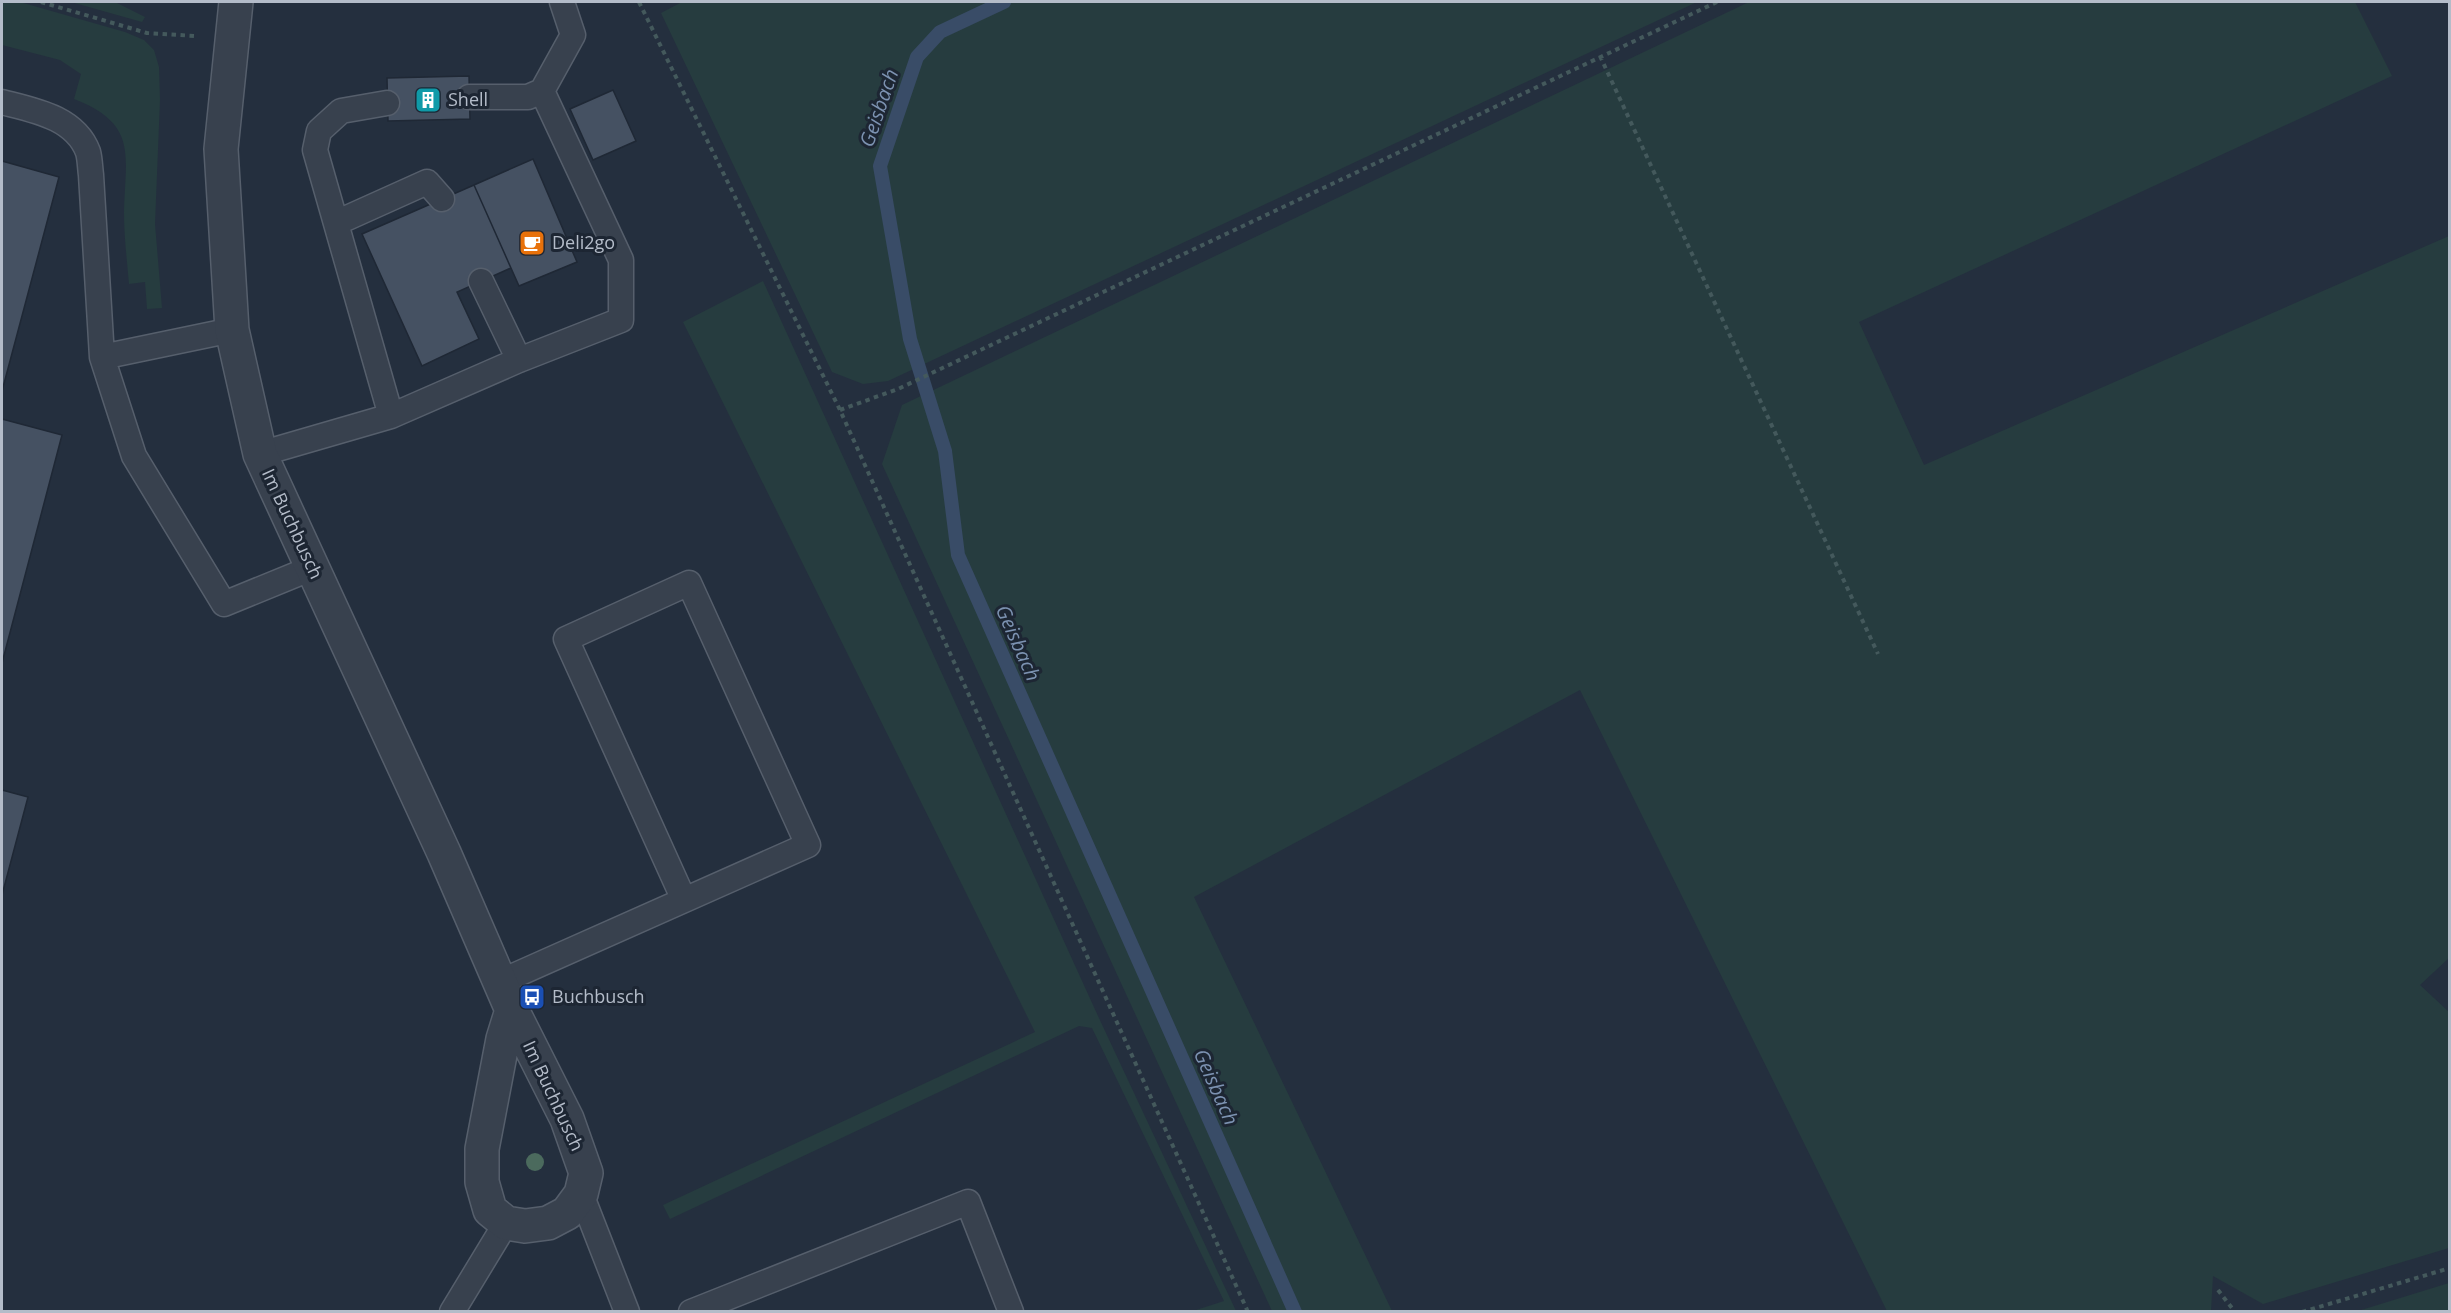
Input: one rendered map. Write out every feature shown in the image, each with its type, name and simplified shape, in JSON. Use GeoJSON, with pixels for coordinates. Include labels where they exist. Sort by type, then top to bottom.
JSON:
{"type":"FeatureCollection","features":[{"type":"Feature","properties":{"kind":"street","name":"Im Buchbusch"},"geometry":{"type":"LineString","coordinates":[[236,2],[221,149],[232,330],[260,453],[444,854],[506,996],[567,1119],[586,1173],[581,1194]]}},
{"type":"Feature","properties":{"kind":"street","name":"Im Buchbusch"},"geometry":{"type":"LineString","coordinates":[[506,996],[503,1039],[482,1149],[482,1182],[490,1210],[506,1223]]}},
{"type":"Feature","properties":{"kind":"street"},"geometry":{"type":"LineString","coordinates":[[506,1223],[525,1226],[548,1223],[567,1213],[581,1194]]}},
{"type":"Feature","properties":{"kind":"lane"},"geometry":{"type":"LineString","coordinates":[[470,98],[528,98],[542,91],[573,35],[562,2]]}},
{"type":"Feature","properties":{"kind":"lane"},"geometry":{"type":"LineString","coordinates":[[260,453],[391,416],[519,360],[621,320],[621,260],[542,91]]}},
{"type":"Feature","properties":{"kind":"lane"},"geometry":{"type":"LineString","coordinates":[[2,102],[70,125],[88,151],[102,357],[134,456],[224,604],[312,568]]}},
{"type":"Feature","properties":{"kind":"lane"},"geometry":{"type":"LineString","coordinates":[[387,103],[342,111],[319,131],[315,150],[391,416]]}},
{"type":"Feature","properties":{"kind":"lane"},"geometry":{"type":"LineString","coordinates":[[336,223],[428,182],[442,199]]}},
{"type":"Feature","properties":{"kind":"lane"},"geometry":{"type":"LineString","coordinates":[[481,281],[519,360]]}},
{"type":"Feature","properties":{"kind":"lane"},"geometry":{"type":"LineString","coordinates":[[102,357],[232,330]]}},
{"type":"Feature","properties":{"kind":"lane"},"geometry":{"type":"LineString","coordinates":[[506,996],[684,900],[808,845],[689,583],[566,639],[684,900]]}},
{"type":"Feature","properties":{"kind":"lane"},"geometry":{"type":"LineString","coordinates":[[581,1194],[627,1311]]}},
{"type":"Feature","properties":{"kind":"lane"},"geometry":{"type":"LineString","coordinates":[[691,1311],[968,1202],[1011,1311]]}},
{"type":"Feature","properties":{"kind":"lane"},"geometry":{"type":"LineString","coordinates":[[452,1311],[506,1223]]}},
{"type":"Feature","properties":{"kind":"path"},"geometry":{"type":"LineString","coordinates":[[41,2],[147,33],[232,39]]}},
{"type":"Feature","properties":{"kind":"path"},"geometry":{"type":"LineString","coordinates":[[639,2],[840,410],[1248,1311]]}},
{"type":"Feature","properties":{"kind":"path"},"geometry":{"type":"LineString","coordinates":[[840,410],[898,389],[944,368],[1717,2]]}},
{"type":"Feature","properties":{"kind":"path"},"geometry":{"type":"LineString","coordinates":[[1600,56],[1878,654]]}},
{"type":"Feature","properties":{"kind":"path"},"geometry":{"type":"LineString","coordinates":[[2302,1311],[2450,1268]]}},
{"type":"Feature","properties":{"kind":"path"},"geometry":{"type":"LineString","coordinates":[[2218,1290],[2235,1311]]}},
{"type":"Feature","properties":{"kind":"green space"},"geometry":{"type":"Polygon","coordinates":[[[2,2],[20,2],[125,32],[144,40],[154,50],[159,67],[160,100],[155,224],[162,308],[147,309],[145,282],[129,284],[124,222],[126,158],[119,131],[109,119],[95,109],[74,99],[81,74],[60,60],[2,45],[2,2]]]}},
{"type":"Feature","properties":{"kind":"green space"},"geometry":{"type":"Polygon","coordinates":[[[71,2],[115,2],[145,17],[142,22],[71,2]]]}},
{"type":"Feature","properties":{"kind":"green space"},"geometry":{"type":"Polygon","coordinates":[[[682,2],[1697,2],[888,381],[863,384],[832,372],[661,13],[682,2]]]}},
{"type":"Feature","properties":{"kind":"green space"},"geometry":{"type":"Polygon","coordinates":[[[1749,2],[2355,2],[2392,76],[1859,322],[1924,465],[2449,236],[2450,957],[2420,985],[2449,1012],[2449,1248],[2263,1304],[2213,1276],[2211,1311],[1887,1311],[1580,690],[1194,897],[1392,1311],[1272,1311],[882,464],[902,405],[1749,2]]]}},
{"type":"Feature","properties":{"kind":"green space"},"geometry":{"type":"Polygon","coordinates":[[[763,281],[1098,1016],[1236,1311],[1193,1311],[1224,1301],[1092,1028],[1079,1026],[670,1219],[663,1205],[1035,1032],[683,322],[763,281]]]}},
{"type":"Feature","properties":{"kind":"green space"},"geometry":{"type":"Polygon","coordinates":[[[2449,1283],[2449,1311],[2358,1311],[2449,1283]]]}},
{"type":"Feature","properties":{"kind":"building","name":"Shell"},"geometry":{"type":"Polygon","coordinates":[[[469,76],[470,119],[388,121],[387,78],[469,76]]]}},
{"type":"Feature","properties":{"kind":"building"},"geometry":{"type":"Polygon","coordinates":[[[613,90],[636,141],[593,160],[570,109],[613,90]]]}},
{"type":"Feature","properties":{"kind":"building"},"geometry":{"type":"Polygon","coordinates":[[[533,159],[577,262],[519,286],[474,185],[533,159]]]}},
{"type":"Feature","properties":{"kind":"building"},"geometry":{"type":"Polygon","coordinates":[[[2,161],[59,177],[2,391],[2,161]]]}},
{"type":"Feature","properties":{"kind":"building"},"geometry":{"type":"Polygon","coordinates":[[[474,185],[511,268],[457,292],[479,339],[422,366],[362,234],[474,185]]]}},
{"type":"Feature","properties":{"kind":"building"},"geometry":{"type":"Polygon","coordinates":[[[2,419],[62,435],[2,663],[2,419]]]}},
{"type":"Feature","properties":{"kind":"building"},"geometry":{"type":"Polygon","coordinates":[[[2,790],[28,797],[2,895],[2,790]]]}},
{"type":"Feature","properties":{"kind":"waterway","name":"Geisbach"},"geometry":{"type":"LineString","coordinates":[[1004,2],[940,32],[917,57],[880,166],[910,339],[945,451],[958,555],[1295,1312]]}},
{"type":"Feature","properties":{"kind":"place","name":"Shell"},"geometry":{"type":"Point","coordinates":[428,100]}},
{"type":"Feature","properties":{"kind":"place","name":"Deli2go"},"geometry":{"type":"Point","coordinates":[532,243]}},
{"type":"Feature","properties":{"kind":"place","name":"Buchbusch"},"geometry":{"type":"Point","coordinates":[532,997]}}]}
